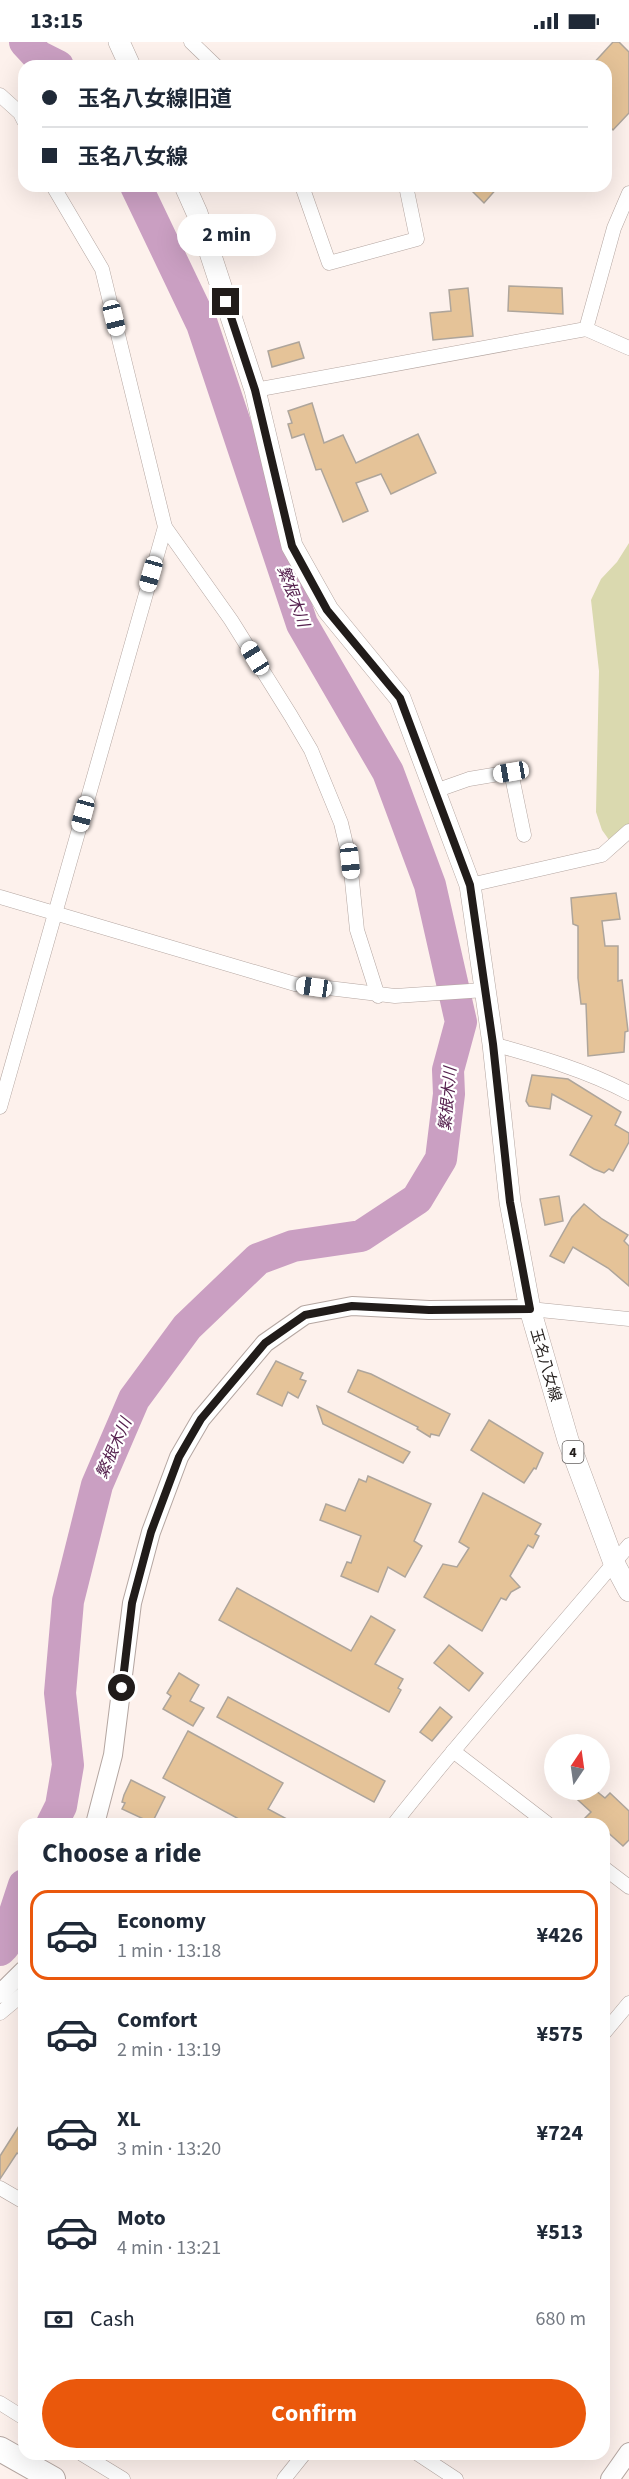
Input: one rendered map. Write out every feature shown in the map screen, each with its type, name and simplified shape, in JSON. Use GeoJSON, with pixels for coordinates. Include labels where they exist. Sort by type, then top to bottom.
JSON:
{"type":"FeatureCollection","features":[{"type":"Feature","properties":{"kind":"highway"},"geometry":{"type":"LineString","coordinates":[[0,2449],[18,2459]]}},
{"type":"Feature","properties":{"kind":"highway"},"geometry":{"type":"LineString","coordinates":[[19,2460],[53,2479]]}},
{"type":"Feature","properties":{"kind":"main road"},"geometry":{"type":"LineString","coordinates":[[119,42],[127,60]]}},
{"type":"Feature","properties":{"kind":"main road","name":"玉名八女線"},"geometry":{"type":"LineString","coordinates":[[188,192],[197,213],[255,390],[292,546],[327,610],[400,698],[470,885],[476,990],[493,1044],[510,1202],[530,1309],[568,1440],[614,1563],[629,1591]]}},
{"type":"Feature","properties":{"kind":"street"},"geometry":{"type":"LineString","coordinates":[[191,42],[210,60]]}},
{"type":"Feature","properties":{"kind":"street"},"geometry":{"type":"LineString","coordinates":[[0,95],[18,111]]}},
{"type":"Feature","properties":{"kind":"street"},"geometry":{"type":"LineString","coordinates":[[57,192],[102,269],[165,527],[231,620],[311,750],[340,823],[350,861],[357,930],[378,996]]}},
{"type":"Feature","properties":{"kind":"street"},"geometry":{"type":"LineString","coordinates":[[304,192],[329,263],[417,239],[407,192]]}},
{"type":"Feature","properties":{"kind":"street"},"geometry":{"type":"LineString","coordinates":[[586,329],[614,228],[629,193]]}},
{"type":"Feature","properties":{"kind":"street"},"geometry":{"type":"LineString","coordinates":[[255,390],[586,329],[629,348]]}},
{"type":"Feature","properties":{"kind":"street"},"geometry":{"type":"LineString","coordinates":[[0,1107],[57,914],[165,527]]}},
{"type":"Feature","properties":{"kind":"street"},"geometry":{"type":"LineString","coordinates":[[435,791],[469,779],[511,772],[524,835]]}},
{"type":"Feature","properties":{"kind":"street"},"geometry":{"type":"LineString","coordinates":[[470,885],[602,855],[629,831]]}},
{"type":"Feature","properties":{"kind":"street"},"geometry":{"type":"LineString","coordinates":[[0,897],[295,984],[378,996],[476,990]]}},
{"type":"Feature","properties":{"kind":"street"},"geometry":{"type":"LineString","coordinates":[[493,1044],[608,1082],[629,1093]]}},
{"type":"Feature","properties":{"kind":"street"},"geometry":{"type":"LineString","coordinates":[[97,1818],[113,1755],[132,1603],[151,1532],[179,1457],[201,1419],[265,1343],[305,1315],[352,1306],[429,1310],[530,1309],[629,1319]]}},
{"type":"Feature","properties":{"kind":"street"},"geometry":{"type":"LineString","coordinates":[[399,1818],[453,1750],[629,1545]]}},
{"type":"Feature","properties":{"kind":"street"},"geometry":{"type":"LineString","coordinates":[[453,1750],[540,1818]]}},
{"type":"Feature","properties":{"kind":"street"},"geometry":{"type":"LineString","coordinates":[[610,1873],[629,1887]]}},
{"type":"Feature","properties":{"kind":"street"},"geometry":{"type":"LineString","coordinates":[[0,1994],[18,1976]]}},
{"type":"Feature","properties":{"kind":"street"},"geometry":{"type":"LineString","coordinates":[[0,2013],[18,1998]]}},
{"type":"Feature","properties":{"kind":"street"},"geometry":{"type":"LineString","coordinates":[[610,2026],[629,2003]]}},
{"type":"Feature","properties":{"kind":"street"},"geometry":{"type":"LineString","coordinates":[[0,2188],[18,2198]]}},
{"type":"Feature","properties":{"kind":"street"},"geometry":{"type":"LineString","coordinates":[[0,2403],[18,2414]]}},
{"type":"Feature","properties":{"kind":"street"},"geometry":{"type":"LineString","coordinates":[[610,2479],[629,2452]]}},
{"type":"Feature","properties":{"kind":"street"},"geometry":{"type":"LineString","coordinates":[[92,2460],[123,2479]]}},
{"type":"Feature","properties":{"kind":"street"},"geometry":{"type":"LineString","coordinates":[[284,2479],[299,2460]]}},
{"type":"Feature","properties":{"kind":"street"},"geometry":{"type":"LineString","coordinates":[[427,2460],[456,2479]]}},
{"type":"Feature","properties":{"kind":"green space"},"geometry":{"type":"Polygon","coordinates":[[[629,543],[629,830],[612,844],[602,830],[596,812],[599,671],[591,600],[601,579],[617,562],[629,543]]]}},
{"type":"Feature","properties":{"kind":"building"},"geometry":{"type":"Polygon","coordinates":[[[613,42],[619,42],[629,52],[629,113],[613,130],[612,60],[596,60],[613,42]]]}},
{"type":"Feature","properties":{"kind":"building"},"geometry":{"type":"Polygon","coordinates":[[[473,192],[494,192],[484,203],[473,192]]]}},
{"type":"Feature","properties":{"kind":"building"},"geometry":{"type":"Polygon","coordinates":[[[509,286],[562,288],[563,314],[508,311],[509,286]]]}},
{"type":"Feature","properties":{"kind":"building"},"geometry":{"type":"Polygon","coordinates":[[[468,288],[473,336],[433,340],[430,313],[451,311],[449,290],[468,288]]]}},
{"type":"Feature","properties":{"kind":"building"},"geometry":{"type":"Polygon","coordinates":[[[299,342],[304,358],[272,367],[268,351],[299,342]]]}},
{"type":"Feature","properties":{"kind":"building"},"geometry":{"type":"Polygon","coordinates":[[[312,403],[324,443],[343,435],[356,463],[418,434],[436,473],[391,494],[381,474],[356,483],[368,511],[343,522],[321,469],[316,470],[304,434],[292,438],[288,424],[292,423],[288,411],[312,403]]]}},
{"type":"Feature","properties":{"kind":"building"},"geometry":{"type":"Polygon","coordinates":[[[616,893],[620,919],[602,921],[605,946],[618,946],[618,981],[622,980],[628,1031],[625,1032],[624,1052],[588,1056],[586,1004],[581,1004],[578,978],[578,926],[573,924],[571,898],[616,893]]]}},
{"type":"Feature","properties":{"kind":"building"},"geometry":{"type":"Polygon","coordinates":[[[532,1075],[568,1079],[621,1112],[615,1125],[629,1133],[629,1142],[613,1171],[609,1169],[604,1173],[570,1155],[592,1116],[552,1094],[550,1109],[529,1106],[526,1101],[532,1075]]]}},
{"type":"Feature","properties":{"kind":"building"},"geometry":{"type":"Polygon","coordinates":[[[559,1196],[563,1221],[545,1225],[540,1199],[559,1196]]]}},
{"type":"Feature","properties":{"kind":"building"},"geometry":{"type":"Polygon","coordinates":[[[584,1204],[602,1219],[628,1235],[624,1241],[629,1246],[629,1286],[608,1268],[573,1247],[564,1263],[550,1256],[572,1217],[584,1204]]]}},
{"type":"Feature","properties":{"kind":"building"},"geometry":{"type":"Polygon","coordinates":[[[276,1361],[303,1373],[300,1379],[306,1381],[298,1398],[288,1392],[282,1406],[257,1394],[276,1361]]]}},
{"type":"Feature","properties":{"kind":"building"},"geometry":{"type":"Polygon","coordinates":[[[358,1370],[371,1374],[450,1414],[439,1436],[431,1434],[430,1437],[417,1429],[418,1427],[348,1392],[358,1370]]]}},
{"type":"Feature","properties":{"kind":"building"},"geometry":{"type":"Polygon","coordinates":[[[317,1406],[410,1452],[403,1463],[323,1424],[317,1406]]]}},
{"type":"Feature","properties":{"kind":"building"},"geometry":{"type":"Polygon","coordinates":[[[489,1420],[543,1453],[536,1469],[534,1468],[524,1483],[471,1450],[489,1420]]]}},
{"type":"Feature","properties":{"kind":"building"},"geometry":{"type":"Polygon","coordinates":[[[368,1476],[431,1504],[414,1541],[422,1546],[405,1577],[388,1567],[378,1592],[341,1576],[347,1562],[351,1563],[361,1536],[320,1520],[326,1504],[345,1511],[359,1479],[366,1482],[368,1476]]]}},
{"type":"Feature","properties":{"kind":"building"},"geometry":{"type":"Polygon","coordinates":[[[483,1493],[541,1524],[535,1534],[539,1536],[533,1548],[528,1545],[510,1576],[520,1587],[511,1592],[506,1600],[501,1598],[482,1631],[424,1597],[443,1564],[457,1567],[469,1548],[459,1542],[483,1493]]]}},
{"type":"Feature","properties":{"kind":"building"},"geometry":{"type":"Polygon","coordinates":[[[237,1588],[351,1651],[371,1616],[395,1630],[375,1664],[403,1679],[398,1688],[401,1690],[389,1712],[219,1620],[237,1588]]]}},
{"type":"Feature","properties":{"kind":"building"},"geometry":{"type":"Polygon","coordinates":[[[449,1645],[483,1673],[469,1691],[434,1663],[449,1645]]]}},
{"type":"Feature","properties":{"kind":"building"},"geometry":{"type":"Polygon","coordinates":[[[179,1673],[199,1685],[190,1701],[204,1708],[193,1726],[163,1709],[171,1696],[167,1693],[179,1673]]]}},
{"type":"Feature","properties":{"kind":"building"},"geometry":{"type":"Polygon","coordinates":[[[228,1697],[385,1781],[374,1802],[217,1717],[228,1697]]]}},
{"type":"Feature","properties":{"kind":"building"},"geometry":{"type":"Polygon","coordinates":[[[440,1707],[452,1717],[432,1741],[420,1732],[440,1707]]]}},
{"type":"Feature","properties":{"kind":"building"},"geometry":{"type":"Polygon","coordinates":[[[188,1731],[283,1783],[268,1809],[285,1818],[237,1818],[163,1778],[188,1731]]]}},
{"type":"Feature","properties":{"kind":"building"},"geometry":{"type":"Polygon","coordinates":[[[131,1780],[165,1797],[154,1818],[141,1818],[122,1809],[125,1803],[122,1802],[131,1780]]]}},
{"type":"Feature","properties":{"kind":"building"},"geometry":{"type":"Polygon","coordinates":[[[610,1793],[629,1811],[629,1840],[623,1846],[610,1834],[610,1818],[585,1818],[591,1812],[578,1800],[610,1800],[610,1793]]]}},
{"type":"Feature","properties":{"kind":"building"},"geometry":{"type":"Polygon","coordinates":[[[18,2128],[18,2154],[0,2179],[0,2156],[18,2128]]]}},
{"type":"Feature","properties":{"kind":"waterway","name":"繁根木川"},"geometry":{"type":"LineString","coordinates":[[25,42],[38,56],[46,60]]}},
{"type":"Feature","properties":{"kind":"waterway","name":"繁根木川"},"geometry":{"type":"LineString","coordinates":[[55,1818],[61,1806],[68,1765],[60,1693],[68,1601],[97,1485],[134,1399],[187,1327],[258,1259],[293,1246],[361,1236],[417,1199],[441,1159],[449,1094],[448,1070],[461,1022],[430,885],[388,772],[302,624],[202,324],[139,192]]}},
{"type":"Feature","properties":{"kind":"waterway","name":"繁根木川"},"geometry":{"type":"LineString","coordinates":[[0,1950],[4,1946],[18,1903]]}},
{"type":"Feature","properties":{"kind":"route"},"geometry":{"type":"LineString","coordinates":[[122,1688],[132,1603],[151,1532],[179,1457],[201,1419],[265,1343],[305,1315],[352,1306],[429,1310],[530,1309],[510,1202],[493,1044],[470,885],[400,698],[327,610],[292,546],[255,390],[226,302]]}}]}
